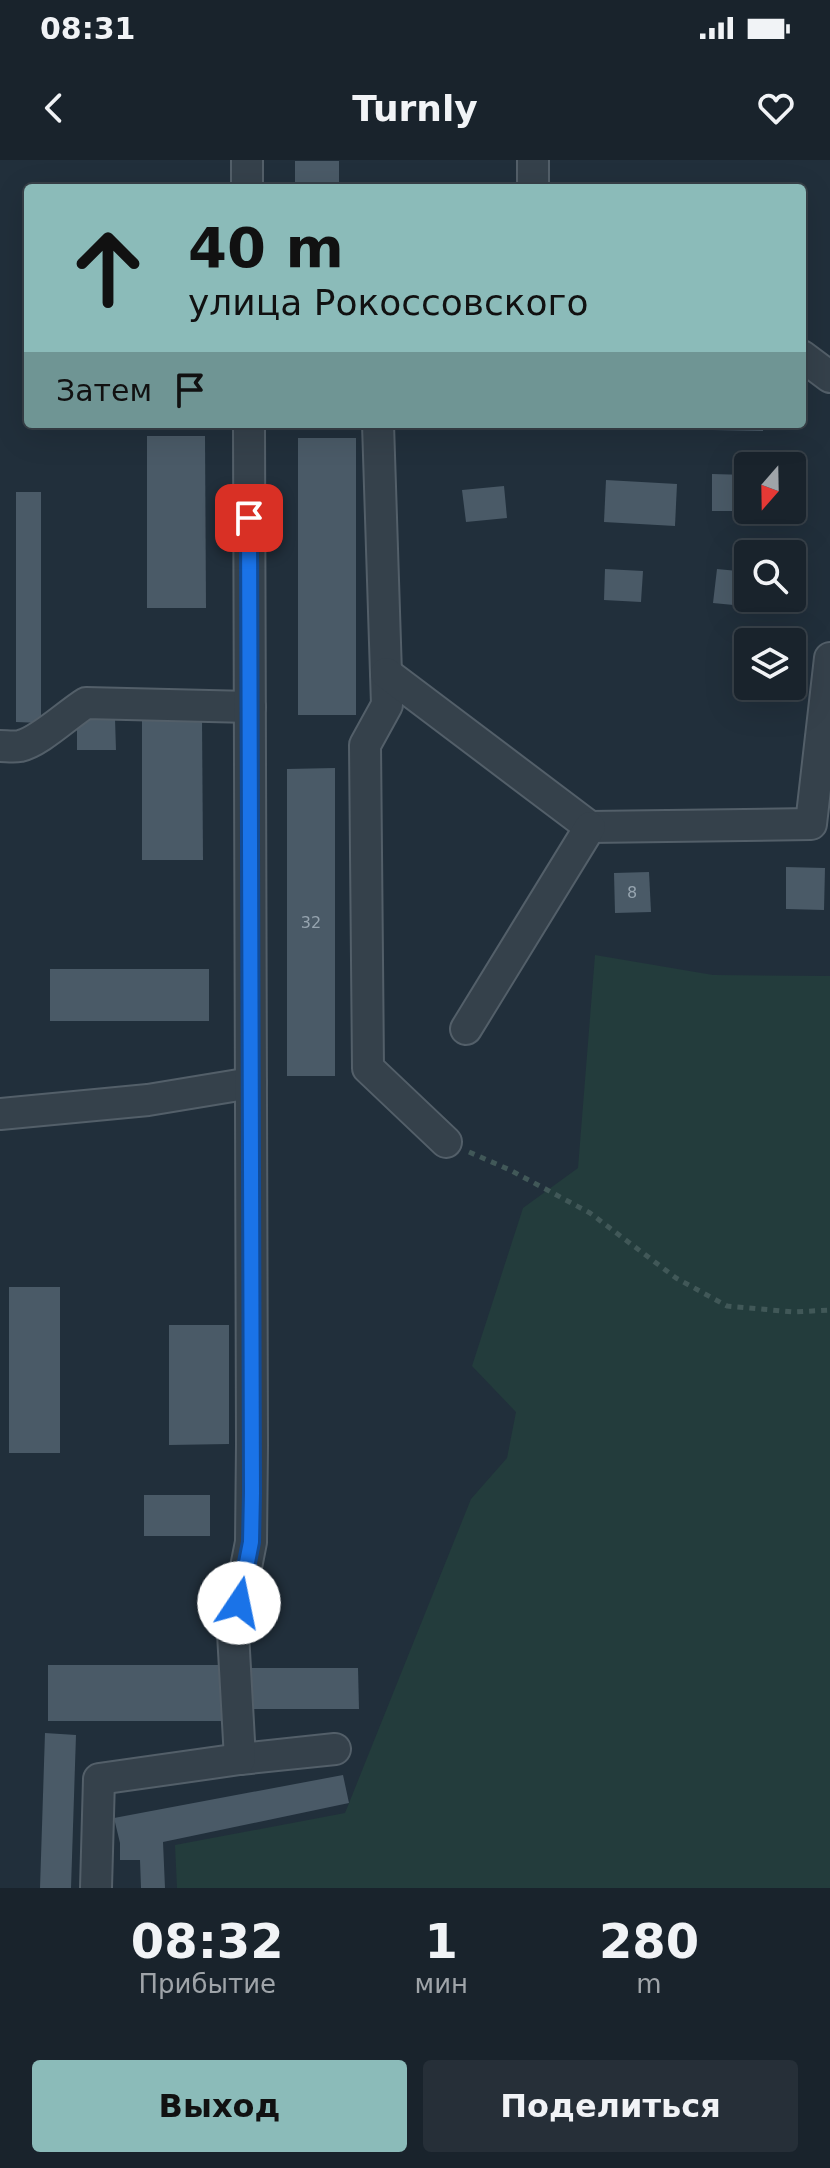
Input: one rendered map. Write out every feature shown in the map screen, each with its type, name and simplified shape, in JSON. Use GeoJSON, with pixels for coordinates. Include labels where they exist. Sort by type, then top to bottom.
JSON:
{"type":"FeatureCollection","features":[{"type":"Feature","properties":{"kind":"street"},"geometry":{"type":"LineString","coordinates":[[247,160],[247,184]]}},
{"type":"Feature","properties":{"kind":"street"},"geometry":{"type":"LineString","coordinates":[[533,160],[533,184]]}},
{"type":"Feature","properties":{"kind":"street"},"geometry":{"type":"LineString","coordinates":[[806,359],[830,377]]}},
{"type":"Feature","properties":{"kind":"street"},"geometry":{"type":"LineString","coordinates":[[240,1759],[233,1633],[251,1542],[252,1445],[249,428]]}},
{"type":"Feature","properties":{"kind":"street"},"geometry":{"type":"LineString","coordinates":[[378,428],[387,705],[365,745],[368,1068],[446,1142]]}},
{"type":"Feature","properties":{"kind":"street"},"geometry":{"type":"LineString","coordinates":[[386,673],[590,827],[811,824],[830,658]]}},
{"type":"Feature","properties":{"kind":"street"},"geometry":{"type":"LineString","coordinates":[[0,746],[21,746],[40,737],[67,714],[86,703],[250,707]]}},
{"type":"Feature","properties":{"kind":"street"},"geometry":{"type":"LineString","coordinates":[[466,1029],[590,827]]}},
{"type":"Feature","properties":{"kind":"street"},"geometry":{"type":"LineString","coordinates":[[0,1114],[148,1100],[251,1083]]}},
{"type":"Feature","properties":{"kind":"street"},"geometry":{"type":"LineString","coordinates":[[96,1888],[99,1779],[335,1749]]}},
{"type":"Feature","properties":{"kind":"path"},"geometry":{"type":"LineString","coordinates":[[446,1142],[510,1170],[590,1213],[676,1278],[727,1306],[794,1312],[830,1310]]}},
{"type":"Feature","properties":{"kind":"green space"},"geometry":{"type":"Polygon","coordinates":[[[595,955],[713,975],[830,976],[830,1888],[177,1888],[175,1845],[345,1813],[471,1499],[507,1458],[516,1412],[472,1366],[523,1208],[578,1168],[595,955]]]}},
{"type":"Feature","properties":{"kind":"building"},"geometry":{"type":"Polygon","coordinates":[[[295,161],[339,161],[339,184],[295,184],[295,161]]]}},
{"type":"Feature","properties":{"kind":"building"},"geometry":{"type":"Polygon","coordinates":[[[712,428],[763,428],[763,431],[712,428]]]}},
{"type":"Feature","properties":{"kind":"building"},"geometry":{"type":"Polygon","coordinates":[[[147,436],[205,436],[206,608],[147,608],[147,436]]]}},
{"type":"Feature","properties":{"kind":"building"},"geometry":{"type":"Polygon","coordinates":[[[298,438],[356,438],[356,715],[298,715],[298,438]]]}},
{"type":"Feature","properties":{"kind":"building"},"geometry":{"type":"Polygon","coordinates":[[[712,474],[734,475],[734,511],[712,511],[712,474]]]}},
{"type":"Feature","properties":{"kind":"building"},"geometry":{"type":"Polygon","coordinates":[[[606,480],[677,484],[675,526],[604,522],[606,480]]]}},
{"type":"Feature","properties":{"kind":"building"},"geometry":{"type":"Polygon","coordinates":[[[504,486],[507,518],[466,522],[462,490],[504,486]]]}},
{"type":"Feature","properties":{"kind":"building"},"geometry":{"type":"Polygon","coordinates":[[[16,492],[41,492],[41,723],[16,722],[16,492]]]}},
{"type":"Feature","properties":{"kind":"building"},"geometry":{"type":"Polygon","coordinates":[[[605,569],[643,571],[641,602],[604,600],[605,569]]]}},
{"type":"Feature","properties":{"kind":"building"},"geometry":{"type":"Polygon","coordinates":[[[717,569],[734,571],[734,605],[713,603],[717,569]]]}},
{"type":"Feature","properties":{"kind":"building"},"geometry":{"type":"Polygon","coordinates":[[[142,718],[202,718],[203,860],[142,860],[142,718]]]}},
{"type":"Feature","properties":{"kind":"building"},"geometry":{"type":"Polygon","coordinates":[[[77,719],[115,719],[116,750],[77,750],[77,719]]]}},
{"type":"Feature","properties":{"kind":"building"},"geometry":{"type":"Polygon","coordinates":[[[335,768],[335,1076],[287,1076],[287,769],[335,768]]]}},
{"type":"Feature","properties":{"kind":"building"},"geometry":{"type":"Polygon","coordinates":[[[786,867],[825,868],[824,910],[786,909],[786,867]]]}},
{"type":"Feature","properties":{"kind":"building"},"geometry":{"type":"Polygon","coordinates":[[[649,872],[651,912],[615,913],[614,873],[649,872]]]}},
{"type":"Feature","properties":{"kind":"building"},"geometry":{"type":"Polygon","coordinates":[[[50,969],[209,969],[209,1021],[50,1021],[50,969]]]}},
{"type":"Feature","properties":{"kind":"building"},"geometry":{"type":"Polygon","coordinates":[[[9,1287],[60,1287],[60,1453],[9,1453],[9,1287]]]}},
{"type":"Feature","properties":{"kind":"building"},"geometry":{"type":"Polygon","coordinates":[[[169,1325],[229,1325],[229,1444],[169,1445],[169,1325]]]}},
{"type":"Feature","properties":{"kind":"building"},"geometry":{"type":"Polygon","coordinates":[[[144,1495],[210,1495],[210,1536],[144,1536],[144,1495]]]}},
{"type":"Feature","properties":{"kind":"building"},"geometry":{"type":"Polygon","coordinates":[[[48,1665],[233,1665],[233,1721],[48,1721],[48,1665]]]}},
{"type":"Feature","properties":{"kind":"building"},"geometry":{"type":"Polygon","coordinates":[[[242,1668],[358,1668],[359,1709],[242,1709],[242,1668]]]}},
{"type":"Feature","properties":{"kind":"building"},"geometry":{"type":"Polygon","coordinates":[[[45,1733],[76,1735],[71,1888],[40,1888],[45,1733]]]}},
{"type":"Feature","properties":{"kind":"building"},"geometry":{"type":"Polygon","coordinates":[[[343,1775],[349,1803],[163,1842],[165,1888],[141,1888],[140,1860],[120,1860],[120,1843],[114,1818],[343,1775]]]}},
{"type":"Feature","properties":{"kind":"route"},"geometry":{"type":"LineString","coordinates":[[239,1603],[251,1542],[252,1493],[249,518]]}}]}
